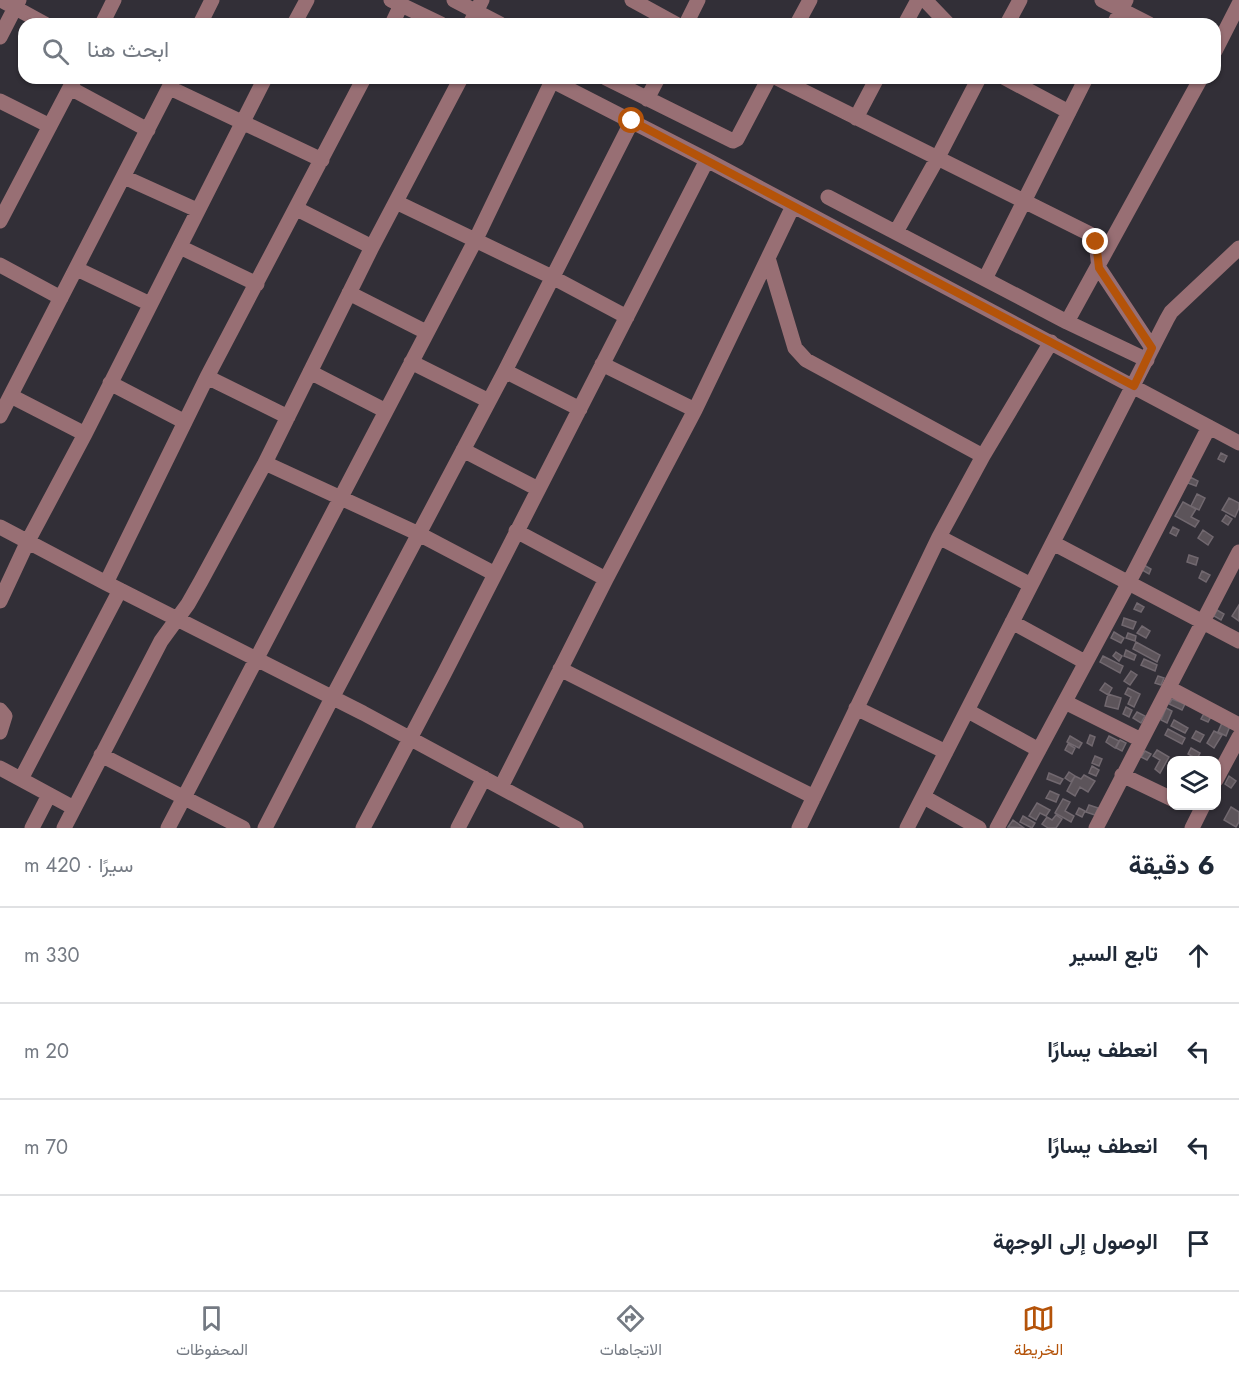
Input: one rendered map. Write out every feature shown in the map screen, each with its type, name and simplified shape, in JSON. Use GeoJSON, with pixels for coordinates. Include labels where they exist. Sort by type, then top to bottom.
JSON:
{"type":"FeatureCollection","features":[{"type":"Feature","properties":{"kind":"street"},"geometry":{"type":"LineString","coordinates":[[105,18],[114,0]]}},
{"type":"Feature","properties":{"kind":"street"},"geometry":{"type":"LineString","coordinates":[[203,18],[212,0]]}},
{"type":"Feature","properties":{"kind":"street"},"geometry":{"type":"LineString","coordinates":[[297,18],[307,0]]}},
{"type":"Feature","properties":{"kind":"street"},"geometry":{"type":"LineString","coordinates":[[454,0],[476,12]]}},
{"type":"Feature","properties":{"kind":"street"},"geometry":{"type":"LineString","coordinates":[[632,0],[665,18]]}},
{"type":"Feature","properties":{"kind":"street"},"geometry":{"type":"LineString","coordinates":[[689,18],[698,0]]}},
{"type":"Feature","properties":{"kind":"street"},"geometry":{"type":"LineString","coordinates":[[800,18],[810,0]]}},
{"type":"Feature","properties":{"kind":"street"},"geometry":{"type":"LineString","coordinates":[[908,18],[918,0]]}},
{"type":"Feature","properties":{"kind":"street"},"geometry":{"type":"LineString","coordinates":[[925,0],[942,18]]}},
{"type":"Feature","properties":{"kind":"street"},"geometry":{"type":"LineString","coordinates":[[1010,18],[1020,0]]}},
{"type":"Feature","properties":{"kind":"street"},"geometry":{"type":"LineString","coordinates":[[1102,0],[1124,5],[1141,18]]}},
{"type":"Feature","properties":{"kind":"street"},"geometry":{"type":"LineString","coordinates":[[0,38],[12,2],[36,18]]}},
{"type":"Feature","properties":{"kind":"street"},"geometry":{"type":"LineString","coordinates":[[393,18],[397,2],[429,18]]}},
{"type":"Feature","properties":{"kind":"street"},"geometry":{"type":"LineString","coordinates":[[1221,39],[1239,4]]}},
{"type":"Feature","properties":{"kind":"street"},"geometry":{"type":"LineString","coordinates":[[1,216],[71,84]]}},
{"type":"Feature","properties":{"kind":"street"},"geometry":{"type":"LineString","coordinates":[[74,84],[148,130]]}},
{"type":"Feature","properties":{"kind":"street"},"geometry":{"type":"LineString","coordinates":[[0,416],[171,84]]}},
{"type":"Feature","properties":{"kind":"street"},"geometry":{"type":"LineString","coordinates":[[174,84],[241,122],[322,160]]}},
{"type":"Feature","properties":{"kind":"street"},"geometry":{"type":"LineString","coordinates":[[0,601],[28,541],[262,84]]}},
{"type":"Feature","properties":{"kind":"street"},"geometry":{"type":"LineString","coordinates":[[21,779],[113,586],[207,377],[361,84]]}},
{"type":"Feature","properties":{"kind":"street"},"geometry":{"type":"LineString","coordinates":[[64,828],[161,641],[201,581],[265,463],[372,247],[458,84]]}},
{"type":"Feature","properties":{"kind":"street"},"geometry":{"type":"LineString","coordinates":[[168,828],[476,240],[547,84]]}},
{"type":"Feature","properties":{"kind":"street"},"geometry":{"type":"LineString","coordinates":[[559,84],[707,160],[1239,443]]}},
{"type":"Feature","properties":{"kind":"street"},"geometry":{"type":"LineString","coordinates":[[618,84],[733,141],[737,139],[766,84]]}},
{"type":"Feature","properties":{"kind":"street"},"geometry":{"type":"LineString","coordinates":[[647,99],[655,84]]}},
{"type":"Feature","properties":{"kind":"street"},"geometry":{"type":"LineString","coordinates":[[789,84],[1093,237],[1097,248],[1099,268],[1150,354]]}},
{"type":"Feature","properties":{"kind":"street"},"geometry":{"type":"LineString","coordinates":[[856,118],[874,84]]}},
{"type":"Feature","properties":{"kind":"street"},"geometry":{"type":"LineString","coordinates":[[896,232],[976,84]]}},
{"type":"Feature","properties":{"kind":"street"},"geometry":{"type":"LineString","coordinates":[[1016,84],[1069,112]]}},
{"type":"Feature","properties":{"kind":"street"},"geometry":{"type":"LineString","coordinates":[[985,279],[1083,84]]}},
{"type":"Feature","properties":{"kind":"street"},"geometry":{"type":"LineString","coordinates":[[1067,322],[1099,268],[1198,84]]}},
{"type":"Feature","properties":{"kind":"street"},"geometry":{"type":"LineString","coordinates":[[0,101],[50,126]]}},
{"type":"Feature","properties":{"kind":"street"},"geometry":{"type":"LineString","coordinates":[[265,828],[505,371],[632,121]]}},
{"type":"Feature","properties":{"kind":"street"},"geometry":{"type":"LineString","coordinates":[[363,828],[411,739],[707,160]]}},
{"type":"Feature","properties":{"kind":"street"},"geometry":{"type":"LineString","coordinates":[[123,177],[197,210]]}},
{"type":"Feature","properties":{"kind":"street"},"geometry":{"type":"LineString","coordinates":[[828,197],[1067,322],[1150,354]]}},
{"type":"Feature","properties":{"kind":"street"},"geometry":{"type":"LineString","coordinates":[[396,202],[627,317]]}},
{"type":"Feature","properties":{"kind":"street"},"geometry":{"type":"LineString","coordinates":[[501,787],[606,579],[695,410],[793,206]]}},
{"type":"Feature","properties":{"kind":"street"},"geometry":{"type":"LineString","coordinates":[[297,208],[372,247]]}},
{"type":"Feature","properties":{"kind":"street"},"geometry":{"type":"LineString","coordinates":[[180,247],[257,284]]}},
{"type":"Feature","properties":{"kind":"street"},"geometry":{"type":"LineString","coordinates":[[907,828],[1171,312],[1239,248]]}},
{"type":"Feature","properties":{"kind":"street"},"geometry":{"type":"LineString","coordinates":[[768,258],[792,341],[806,360],[983,456]]}},
{"type":"Feature","properties":{"kind":"street"},"geometry":{"type":"LineString","coordinates":[[0,265],[61,298]]}},
{"type":"Feature","properties":{"kind":"street"},"geometry":{"type":"LineString","coordinates":[[77,269],[150,304]]}},
{"type":"Feature","properties":{"kind":"street"},"geometry":{"type":"LineString","coordinates":[[349,293],[426,332]]}},
{"type":"Feature","properties":{"kind":"street"},"geometry":{"type":"LineString","coordinates":[[799,828],[939,537],[983,456],[1051,342]]}},
{"type":"Feature","properties":{"kind":"street"},"geometry":{"type":"LineString","coordinates":[[411,362],[489,401]]}},
{"type":"Feature","properties":{"kind":"street"},"geometry":{"type":"LineString","coordinates":[[602,364],[695,410]]}},
{"type":"Feature","properties":{"kind":"street"},"geometry":{"type":"LineString","coordinates":[[505,371],[580,409]]}},
{"type":"Feature","properties":{"kind":"street"},"geometry":{"type":"LineString","coordinates":[[310,372],[386,411]]}},
{"type":"Feature","properties":{"kind":"street"},"geometry":{"type":"LineString","coordinates":[[207,377],[288,417]]}},
{"type":"Feature","properties":{"kind":"street"},"geometry":{"type":"LineString","coordinates":[[110,383],[185,422]]}},
{"type":"Feature","properties":{"kind":"street"},"geometry":{"type":"LineString","coordinates":[[11,396],[84,434]]}},
{"type":"Feature","properties":{"kind":"street"},"geometry":{"type":"LineString","coordinates":[[997,828],[1209,427]]}},
{"type":"Feature","properties":{"kind":"street"},"geometry":{"type":"LineString","coordinates":[[463,450],[538,489]]}},
{"type":"Feature","properties":{"kind":"street"},"geometry":{"type":"LineString","coordinates":[[265,463],[418,534],[495,574]]}},
{"type":"Feature","properties":{"kind":"street"},"geometry":{"type":"LineString","coordinates":[[0,526],[411,739],[574,828]]}},
{"type":"Feature","properties":{"kind":"street"},"geometry":{"type":"LineString","coordinates":[[516,531],[606,579]]}},
{"type":"Feature","properties":{"kind":"street"},"geometry":{"type":"LineString","coordinates":[[939,537],[1031,585]]}},
{"type":"Feature","properties":{"kind":"street"},"geometry":{"type":"LineString","coordinates":[[1053,543],[1239,641]]}},
{"type":"Feature","properties":{"kind":"street"},"geometry":{"type":"LineString","coordinates":[[1096,828],[1239,552]]}},
{"type":"Feature","properties":{"kind":"street"},"geometry":{"type":"LineString","coordinates":[[1012,622],[1085,662]]}},
{"type":"Feature","properties":{"kind":"street"},"geometry":{"type":"LineString","coordinates":[[560,669],[814,797]]}},
{"type":"Feature","properties":{"kind":"street"},"geometry":{"type":"LineString","coordinates":[[1169,688],[1239,725]]}},
{"type":"Feature","properties":{"kind":"street"},"geometry":{"type":"LineString","coordinates":[[1065,702],[1141,740]]}},
{"type":"Feature","properties":{"kind":"street"},"geometry":{"type":"LineString","coordinates":[[856,708],[946,752]]}},
{"type":"Feature","properties":{"kind":"street"},"geometry":{"type":"LineString","coordinates":[[0,710],[5,716],[0,732]]}},
{"type":"Feature","properties":{"kind":"street"},"geometry":{"type":"LineString","coordinates":[[968,711],[1039,750]]}},
{"type":"Feature","properties":{"kind":"street"},"geometry":{"type":"LineString","coordinates":[[1221,771],[1239,737]]}},
{"type":"Feature","properties":{"kind":"street"},"geometry":{"type":"LineString","coordinates":[[102,755],[243,828]]}},
{"type":"Feature","properties":{"kind":"street"},"geometry":{"type":"LineString","coordinates":[[0,768],[74,808]]}},
{"type":"Feature","properties":{"kind":"street"},"geometry":{"type":"LineString","coordinates":[[1122,775],[1167,797]]}},
{"type":"Feature","properties":{"kind":"street"},"geometry":{"type":"LineString","coordinates":[[458,828],[484,778]]}},
{"type":"Feature","properties":{"kind":"street"},"geometry":{"type":"LineString","coordinates":[[32,828],[49,795]]}},
{"type":"Feature","properties":{"kind":"street"},"geometry":{"type":"LineString","coordinates":[[924,797],[980,828]]}},
{"type":"Feature","properties":{"kind":"street"},"geometry":{"type":"LineString","coordinates":[[1192,828],[1201,810]]}},
{"type":"Feature","properties":{"kind":"building"},"geometry":{"type":"Polygon","coordinates":[[[1221,453],[1227,456],[1224,462],[1218,459],[1221,453]]]}},
{"type":"Feature","properties":{"kind":"building"},"geometry":{"type":"Polygon","coordinates":[[[1190,477],[1198,481],[1196,486],[1188,483],[1190,477]]]}},
{"type":"Feature","properties":{"kind":"building"},"geometry":{"type":"Polygon","coordinates":[[[1197,494],[1205,498],[1199,510],[1191,506],[1197,494]]]}},
{"type":"Feature","properties":{"kind":"building"},"geometry":{"type":"Polygon","coordinates":[[[1229,498],[1239,503],[1235,517],[1222,510],[1229,498]]]}},
{"type":"Feature","properties":{"kind":"building"},"geometry":{"type":"Polygon","coordinates":[[[1183,502],[1196,509],[1191,517],[1199,521],[1195,527],[1175,516],[1183,502]]]}},
{"type":"Feature","properties":{"kind":"building"},"geometry":{"type":"Polygon","coordinates":[[[1226,515],[1232,519],[1228,525],[1222,521],[1226,515]]]}},
{"type":"Feature","properties":{"kind":"building"},"geometry":{"type":"Polygon","coordinates":[[[1173,527],[1179,530],[1176,536],[1170,533],[1173,527]]]}},
{"type":"Feature","properties":{"kind":"building"},"geometry":{"type":"Polygon","coordinates":[[[1203,530],[1213,537],[1208,545],[1198,538],[1203,530]]]}},
{"type":"Feature","properties":{"kind":"building"},"geometry":{"type":"Polygon","coordinates":[[[1189,555],[1198,558],[1196,565],[1187,562],[1189,555]]]}},
{"type":"Feature","properties":{"kind":"building"},"geometry":{"type":"Polygon","coordinates":[[[1144,565],[1151,569],[1149,574],[1142,570],[1144,565]]]}},
{"type":"Feature","properties":{"kind":"building"},"geometry":{"type":"Polygon","coordinates":[[[1202,571],[1210,575],[1206,582],[1199,578],[1202,571]]]}},
{"type":"Feature","properties":{"kind":"building"},"geometry":{"type":"Polygon","coordinates":[[[1137,603],[1144,607],[1141,612],[1134,609],[1137,603]]]}},
{"type":"Feature","properties":{"kind":"building"},"geometry":{"type":"Polygon","coordinates":[[[1239,605],[1239,621],[1232,616],[1239,605]]]}},
{"type":"Feature","properties":{"kind":"building"},"geometry":{"type":"Polygon","coordinates":[[[1217,610],[1224,614],[1221,620],[1214,616],[1217,610]]]}},
{"type":"Feature","properties":{"kind":"building"},"geometry":{"type":"Polygon","coordinates":[[[1124,618],[1136,622],[1133,629],[1122,625],[1124,618]]]}},
{"type":"Feature","properties":{"kind":"building"},"geometry":{"type":"Polygon","coordinates":[[[1142,626],[1150,631],[1146,638],[1137,633],[1142,626]]]}},
{"type":"Feature","properties":{"kind":"building"},"geometry":{"type":"Polygon","coordinates":[[[1114,632],[1124,638],[1121,643],[1111,638],[1114,632]]]}},
{"type":"Feature","properties":{"kind":"building"},"geometry":{"type":"Polygon","coordinates":[[[1128,633],[1136,636],[1135,641],[1126,638],[1128,633]]]}},
{"type":"Feature","properties":{"kind":"building"},"geometry":{"type":"Polygon","coordinates":[[[1136,642],[1160,655],[1157,662],[1133,649],[1136,642]]]}},
{"type":"Feature","properties":{"kind":"building"},"geometry":{"type":"Polygon","coordinates":[[[1126,650],[1136,655],[1134,660],[1124,656],[1126,650]]]}},
{"type":"Feature","properties":{"kind":"building"},"geometry":{"type":"Polygon","coordinates":[[[1116,652],[1122,656],[1119,661],[1113,656],[1116,652]]]}},
{"type":"Feature","properties":{"kind":"building"},"geometry":{"type":"Polygon","coordinates":[[[1103,656],[1123,666],[1120,673],[1100,662],[1103,656]]]}},
{"type":"Feature","properties":{"kind":"building"},"geometry":{"type":"Polygon","coordinates":[[[1144,659],[1157,665],[1155,671],[1141,665],[1144,659]]]}},
{"type":"Feature","properties":{"kind":"building"},"geometry":{"type":"Polygon","coordinates":[[[1131,671],[1137,675],[1130,685],[1124,681],[1131,671]]]}},
{"type":"Feature","properties":{"kind":"building"},"geometry":{"type":"Polygon","coordinates":[[[1158,676],[1164,678],[1161,685],[1155,683],[1158,676]]]}},
{"type":"Feature","properties":{"kind":"building"},"geometry":{"type":"Polygon","coordinates":[[[1105,683],[1112,688],[1108,695],[1100,690],[1105,683]]]}},
{"type":"Feature","properties":{"kind":"building"},"geometry":{"type":"Polygon","coordinates":[[[1128,688],[1140,694],[1134,707],[1128,704],[1131,697],[1125,694],[1128,688]]]}},
{"type":"Feature","properties":{"kind":"building"},"geometry":{"type":"Polygon","coordinates":[[[1108,694],[1121,698],[1118,709],[1105,706],[1108,694]]]}},
{"type":"Feature","properties":{"kind":"building"},"geometry":{"type":"Polygon","coordinates":[[[1172,699],[1185,704],[1182,710],[1169,704],[1172,699]]]}},
{"type":"Feature","properties":{"kind":"building"},"geometry":{"type":"Polygon","coordinates":[[[1126,707],[1132,710],[1129,717],[1123,714],[1126,707]]]}},
{"type":"Feature","properties":{"kind":"building"},"geometry":{"type":"Polygon","coordinates":[[[1166,708],[1172,711],[1167,723],[1161,720],[1166,708]]]}},
{"type":"Feature","properties":{"kind":"building"},"geometry":{"type":"Polygon","coordinates":[[[1206,710],[1213,713],[1208,722],[1201,719],[1206,710]]]}},
{"type":"Feature","properties":{"kind":"building"},"geometry":{"type":"Polygon","coordinates":[[[1137,712],[1145,716],[1141,723],[1133,718],[1137,712]]]}},
{"type":"Feature","properties":{"kind":"building"},"geometry":{"type":"Polygon","coordinates":[[[1174,720],[1188,728],[1185,733],[1171,726],[1174,720]]]}},
{"type":"Feature","properties":{"kind":"building"},"geometry":{"type":"Polygon","coordinates":[[[1222,723],[1230,726],[1226,736],[1218,732],[1222,723]]]}},
{"type":"Feature","properties":{"kind":"building"},"geometry":{"type":"Polygon","coordinates":[[[1168,729],[1185,738],[1182,744],[1165,735],[1168,729]]]}},
{"type":"Feature","properties":{"kind":"building"},"geometry":{"type":"Polygon","coordinates":[[[1196,731],[1204,735],[1200,742],[1192,738],[1196,731]]]}},
{"type":"Feature","properties":{"kind":"building"},"geometry":{"type":"Polygon","coordinates":[[[1214,731],[1222,735],[1214,748],[1207,743],[1214,731]]]}},
{"type":"Feature","properties":{"kind":"building"},"geometry":{"type":"Polygon","coordinates":[[[1090,735],[1095,737],[1092,746],[1087,743],[1090,735]]]}},
{"type":"Feature","properties":{"kind":"building"},"geometry":{"type":"Polygon","coordinates":[[[1070,736],[1082,743],[1079,748],[1067,742],[1070,736]]]}},
{"type":"Feature","properties":{"kind":"building"},"geometry":{"type":"Polygon","coordinates":[[[1109,736],[1119,741],[1115,748],[1106,742],[1109,736]]]}},
{"type":"Feature","properties":{"kind":"building"},"geometry":{"type":"Polygon","coordinates":[[[1120,740],[1126,743],[1122,751],[1116,748],[1120,740]]]}},
{"type":"Feature","properties":{"kind":"building"},"geometry":{"type":"Polygon","coordinates":[[[1068,744],[1075,748],[1072,754],[1065,750],[1068,744]]]}},
{"type":"Feature","properties":{"kind":"building"},"geometry":{"type":"Polygon","coordinates":[[[1191,748],[1200,753],[1198,756],[1188,754],[1191,748]]]}},
{"type":"Feature","properties":{"kind":"building"},"geometry":{"type":"Polygon","coordinates":[[[1157,750],[1167,756],[1160,773],[1155,769],[1160,760],[1153,756],[1157,750]]]}},
{"type":"Feature","properties":{"kind":"building"},"geometry":{"type":"Polygon","coordinates":[[[1145,751],[1151,754],[1147,760],[1141,757],[1145,751]]]}},
{"type":"Feature","properties":{"kind":"building"},"geometry":{"type":"Polygon","coordinates":[[[1095,756],[1102,759],[1099,766],[1092,763],[1095,756]]]}},
{"type":"Feature","properties":{"kind":"building"},"geometry":{"type":"Polygon","coordinates":[[[1092,766],[1099,770],[1096,776],[1089,773],[1092,766]]]}},
{"type":"Feature","properties":{"kind":"building"},"geometry":{"type":"Polygon","coordinates":[[[1069,772],[1075,776],[1071,782],[1065,778],[1069,772]]]}},
{"type":"Feature","properties":{"kind":"building"},"geometry":{"type":"Polygon","coordinates":[[[1049,773],[1063,779],[1060,784],[1047,779],[1049,773]]]}},
{"type":"Feature","properties":{"kind":"building"},"geometry":{"type":"Polygon","coordinates":[[[1084,775],[1095,781],[1088,792],[1080,787],[1075,796],[1067,791],[1075,776],[1081,779],[1084,775]]]}},
{"type":"Feature","properties":{"kind":"building"},"geometry":{"type":"Polygon","coordinates":[[[1229,776],[1236,781],[1231,788],[1225,784],[1229,776]]]}},
{"type":"Feature","properties":{"kind":"building"},"geometry":{"type":"Polygon","coordinates":[[[1050,791],[1059,795],[1056,802],[1046,798],[1050,791]]]}},
{"type":"Feature","properties":{"kind":"building"},"geometry":{"type":"Polygon","coordinates":[[[1063,799],[1070,802],[1065,811],[1074,816],[1071,822],[1055,813],[1063,799]]]}},
{"type":"Feature","properties":{"kind":"building"},"geometry":{"type":"Polygon","coordinates":[[[1037,803],[1050,810],[1046,816],[1040,813],[1036,820],[1029,816],[1037,803]]]}},
{"type":"Feature","properties":{"kind":"building"},"geometry":{"type":"Polygon","coordinates":[[[1089,805],[1098,808],[1095,815],[1086,812],[1089,805]]]}},
{"type":"Feature","properties":{"kind":"building"},"geometry":{"type":"Polygon","coordinates":[[[1231,807],[1239,812],[1239,822],[1236,827],[1224,820],[1231,807]]]}},
{"type":"Feature","properties":{"kind":"building"},"geometry":{"type":"Polygon","coordinates":[[[1079,808],[1085,811],[1082,817],[1076,814],[1079,808]]]}},
{"type":"Feature","properties":{"kind":"building"},"geometry":{"type":"Polygon","coordinates":[[[1056,815],[1062,819],[1056,828],[1048,828],[1042,824],[1047,817],[1052,820],[1056,815]]]}},
{"type":"Feature","properties":{"kind":"building"},"geometry":{"type":"Polygon","coordinates":[[[1023,816],[1035,823],[1032,828],[1020,822],[1023,816]]]}},
{"type":"Feature","properties":{"kind":"building"},"geometry":{"type":"Polygon","coordinates":[[[1013,820],[1024,828],[1008,827],[1013,820]]]}},
{"type":"Feature","properties":{"kind":"route"},"geometry":{"type":"LineString","coordinates":[[632,121],[1134,386],[1152,348],[1099,268],[1096,242]]}}]}
